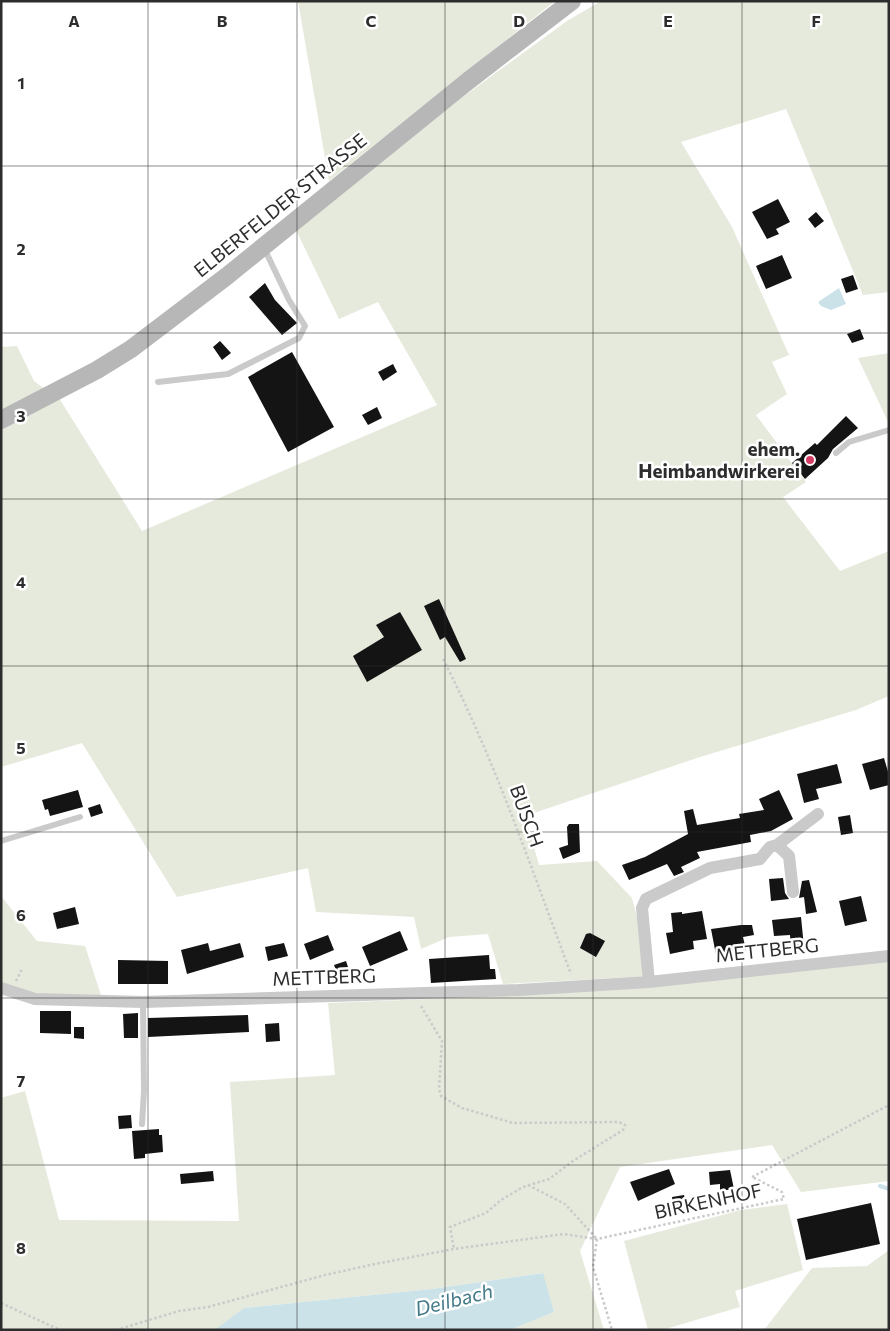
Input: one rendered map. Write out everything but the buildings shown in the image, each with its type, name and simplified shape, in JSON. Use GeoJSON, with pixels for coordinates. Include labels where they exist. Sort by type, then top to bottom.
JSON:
{"type":"FeatureCollection","features":[{"type":"Feature","properties":{"kind":"main road","name":"ELBERFELDER STRASSE"},"geometry":{"type":"LineString","coordinates":[[1,420],[98,370],[131,349],[263,247],[468,81],[572,1]]}},
{"type":"Feature","properties":{"kind":"street"},"geometry":{"type":"LineString","coordinates":[[649,982],[642,908],[646,899],[710,868],[760,860],[770,847],[777,845],[818,814]]}},
{"type":"Feature","properties":{"kind":"street"},"geometry":{"type":"LineString","coordinates":[[777,845],[789,856],[793,892]]}},
{"type":"Feature","properties":{"kind":"street","name":"METTBERG"},"geometry":{"type":"LineString","coordinates":[[5,992],[35,999],[143,1002],[413,994],[649,982],[889,956]]}},
{"type":"Feature","properties":{"kind":"lane"},"geometry":{"type":"LineString","coordinates":[[158,382],[228,374],[299,338],[305,326],[289,300],[263,247]]}},
{"type":"Feature","properties":{"kind":"lane"},"geometry":{"type":"LineString","coordinates":[[836,453],[849,442],[889,430]]}},
{"type":"Feature","properties":{"kind":"lane"},"geometry":{"type":"LineString","coordinates":[[1,841],[80,817]]}},
{"type":"Feature","properties":{"kind":"lane"},"geometry":{"type":"LineString","coordinates":[[142,1124],[144,1092],[143,1002]]}},
{"type":"Feature","properties":{"kind":"path","name":"BUSCH"},"geometry":{"type":"LineString","coordinates":[[442,659],[473,719],[501,786],[576,987]]}},
{"type":"Feature","properties":{"kind":"path"},"geometry":{"type":"LineString","coordinates":[[413,994],[442,1041],[439,1089],[441,1096],[462,1108],[513,1123],[619,1122],[625,1125],[623,1130],[573,1161],[549,1179],[528,1186],[501,1200],[486,1213],[450,1227],[454,1249]]}},
{"type":"Feature","properties":{"kind":"path","name":"BIRKENHOF"},"geometry":{"type":"LineString","coordinates":[[597,1239],[784,1199],[782,1192],[752,1177],[889,1105]]}},
{"type":"Feature","properties":{"kind":"path"},"geometry":{"type":"LineString","coordinates":[[528,1186],[565,1204],[597,1239]]}},
{"type":"Feature","properties":{"kind":"path"},"geometry":{"type":"LineString","coordinates":[[116,1330],[130,1328],[179,1311],[208,1307],[325,1275],[454,1249],[564,1234],[597,1239]]}},
{"type":"Feature","properties":{"kind":"path"},"geometry":{"type":"LineString","coordinates":[[597,1239],[593,1267],[612,1330]]}},
{"type":"Feature","properties":{"kind":"path"},"geometry":{"type":"LineString","coordinates":[[1,1302],[60,1330]]}},
{"type":"Feature","properties":{"kind":"shaded area"},"geometry":{"type":"Polygon","coordinates":[[[298,1],[555,1],[329,181],[298,1]]]}},
{"type":"Feature","properties":{"kind":"shaded area"},"geometry":{"type":"Polygon","coordinates":[[[601,1],[889,1],[889,292],[863,295],[786,109],[681,142],[732,227],[789,355],[772,362],[787,394],[756,415],[806,482],[783,497],[840,571],[889,551],[889,696],[856,710],[700,757],[525,816],[539,865],[597,861],[632,898],[652,976],[503,984],[488,934],[449,937],[421,949],[414,917],[316,912],[308,868],[177,897],[82,743],[1,767],[1,424],[59,398],[142,531],[437,405],[378,302],[339,319],[296,230],[464,96],[567,21],[601,1]]]}},
{"type":"Feature","properties":{"kind":"shaded area"},"geometry":{"type":"Polygon","coordinates":[[[17,346],[34,381],[46,390],[1,412],[1,347],[17,346]]]}},
{"type":"Feature","properties":{"kind":"shaded area"},"geometry":{"type":"Polygon","coordinates":[[[889,353],[889,424],[858,358],[889,353]]]}},
{"type":"Feature","properties":{"kind":"shaded area"},"geometry":{"type":"Polygon","coordinates":[[[1,896],[37,941],[85,946],[101,995],[29,994],[1,985],[1,896]]]}},
{"type":"Feature","properties":{"kind":"shaded area"},"geometry":{"type":"Polygon","coordinates":[[[889,961],[889,1181],[801,1192],[772,1145],[620,1167],[580,1251],[604,1330],[510,1330],[554,1312],[542,1273],[432,1289],[244,1308],[217,1330],[1,1330],[1,1098],[25,1091],[59,1220],[239,1221],[230,1082],[335,1075],[328,1003],[456,998],[889,961]]]}},
{"type":"Feature","properties":{"kind":"shaded area"},"geometry":{"type":"Polygon","coordinates":[[[787,1204],[803,1270],[735,1291],[740,1307],[662,1330],[648,1330],[624,1241],[741,1210],[787,1204]]]}},
{"type":"Feature","properties":{"kind":"shaded area"},"geometry":{"type":"Polygon","coordinates":[[[889,1250],[889,1330],[764,1330],[812,1268],[867,1266],[889,1250]]]}},
{"type":"Feature","properties":{"kind":"water"},"geometry":{"type":"Polygon","coordinates":[[[839,288],[846,304],[831,310],[821,306],[818,302],[839,288]]]}},
{"type":"Feature","properties":{"kind":"water"},"geometry":{"type":"Polygon","coordinates":[[[543,1273],[554,1312],[510,1330],[216,1329],[244,1308],[432,1289],[543,1273]]]}},
{"type":"Feature","properties":{"kind":"waterway","name":"Deilbach"},"geometry":{"type":"LineString","coordinates":[[880,1186],[889,1189]]}},
{"type":"Feature","properties":{"kind":"place","name":"ehem. Heimbandwirkerei"},"geometry":{"type":"Point","coordinates":[810,460]}}]}
